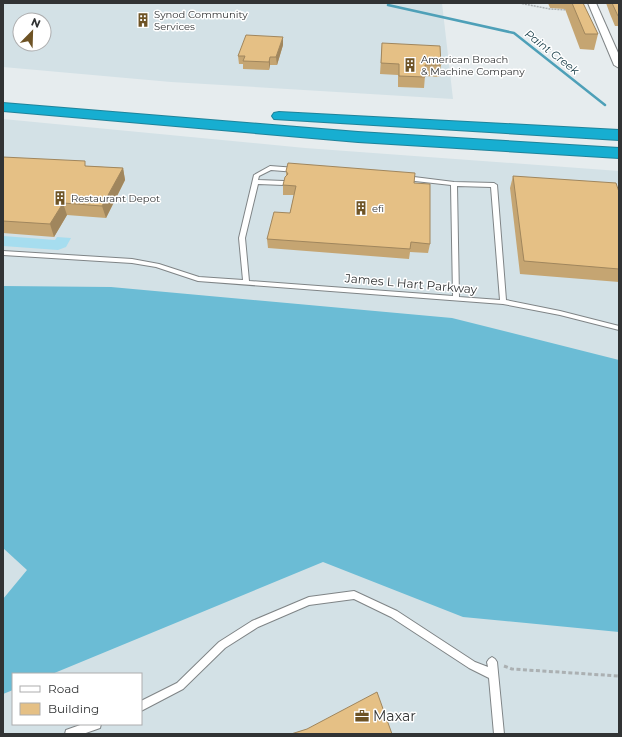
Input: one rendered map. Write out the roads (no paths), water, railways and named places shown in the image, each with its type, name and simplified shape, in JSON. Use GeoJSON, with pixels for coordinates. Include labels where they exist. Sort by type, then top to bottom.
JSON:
{"type":"FeatureCollection","features":[{"type":"Feature","properties":{"kind":"highway"},"geometry":{"type":"LineString","coordinates":[[138,104],[333,119],[619,134]]}},
{"type":"Feature","properties":{"kind":"highway"},"geometry":{"type":"LineString","coordinates":[[3,107],[358,137],[619,153]]}},
{"type":"Feature","properties":{"kind":"street"},"geometry":{"type":"LineString","coordinates":[[592,3],[619,66]]}},
{"type":"Feature","properties":{"kind":"lane"},"geometry":{"type":"LineString","coordinates":[[246,282],[242,238],[257,175],[270,168],[304,170]]}},
{"type":"Feature","properties":{"kind":"lane"},"geometry":{"type":"LineString","coordinates":[[398,177],[437,180],[454,184],[494,185],[503,302]]}},
{"type":"Feature","properties":{"kind":"lane"},"geometry":{"type":"LineString","coordinates":[[256,182],[284,183]]}},
{"type":"Feature","properties":{"kind":"lane"},"geometry":{"type":"LineString","coordinates":[[454,184],[456,299]]}},
{"type":"Feature","properties":{"kind":"lane","name":"James L Hart Parkway"},"geometry":{"type":"LineString","coordinates":[[3,252],[132,261],[157,265],[198,279],[503,302],[560,313],[619,328]]}},
{"type":"Feature","properties":{"kind":"lane"},"geometry":{"type":"LineString","coordinates":[[142,705],[180,686],[222,645],[255,624],[309,601],[354,595],[394,614],[472,665],[493,675]]}},
{"type":"Feature","properties":{"kind":"lane"},"geometry":{"type":"LineString","coordinates":[[492,662],[499,734]]}},
{"type":"Feature","properties":{"kind":"lane"},"geometry":{"type":"LineString","coordinates":[[70,734],[93,725]]}},
{"type":"Feature","properties":{"kind":"waterway","name":"Paint Creek"},"geometry":{"type":"LineString","coordinates":[[388,5],[514,33],[605,105]]}},
{"type":"Feature","properties":{"kind":"place","name":"Synod Community Services"},"geometry":{"type":"Point","coordinates":[143,20]}},
{"type":"Feature","properties":{"kind":"place","name":"American Broach & Machine Company"},"geometry":{"type":"Point","coordinates":[410,65]}},
{"type":"Feature","properties":{"kind":"place","name":"Restaurant Depot"},"geometry":{"type":"Point","coordinates":[60,198]}},
{"type":"Feature","properties":{"kind":"place","name":"efi"},"geometry":{"type":"Point","coordinates":[361,208]}},
{"type":"Feature","properties":{"kind":"place","name":"Maxar"},"geometry":{"type":"Point","coordinates":[362,716]}}]}
